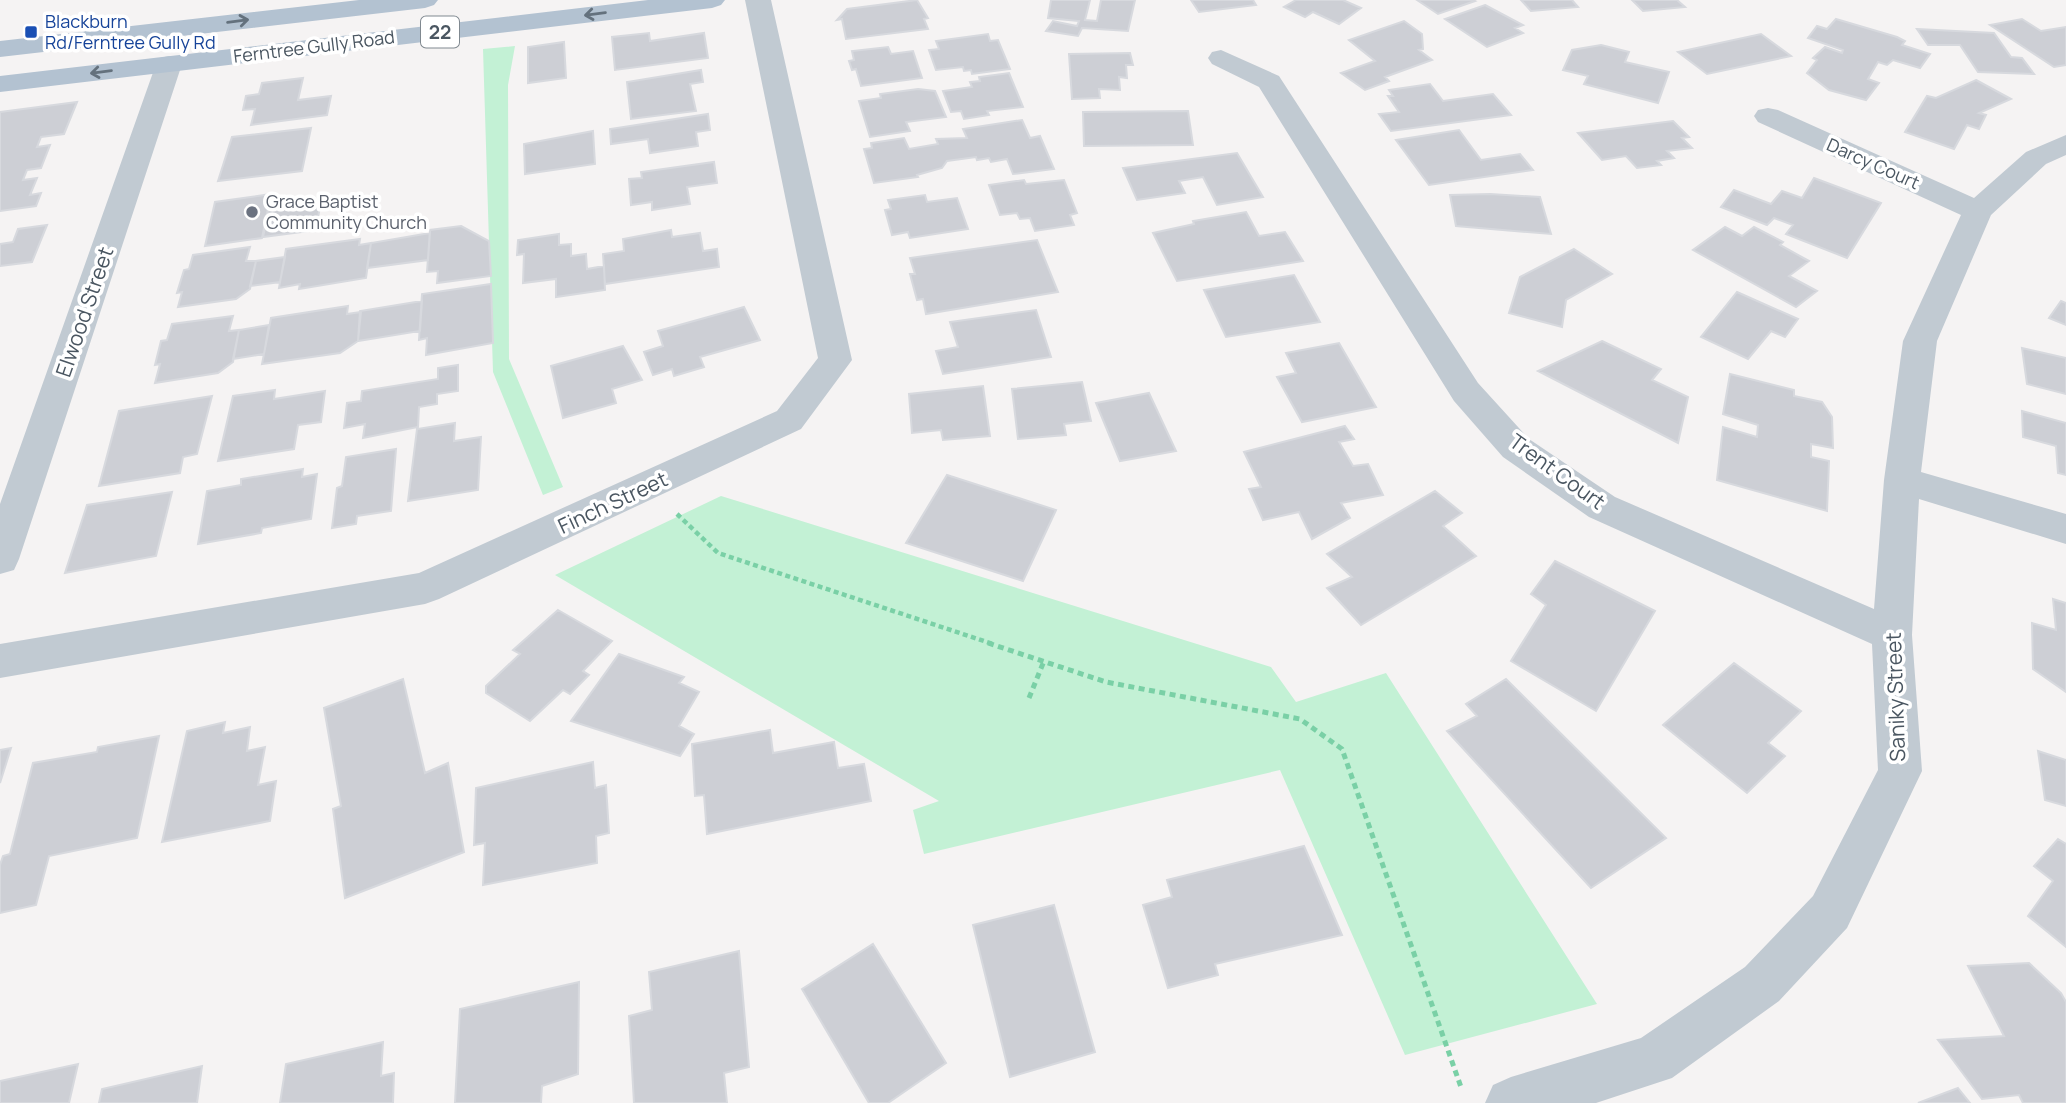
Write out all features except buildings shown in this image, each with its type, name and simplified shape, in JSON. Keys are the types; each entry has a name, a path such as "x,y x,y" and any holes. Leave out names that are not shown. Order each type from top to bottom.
{"main road":[{"name":"Ferntree Gully Road","path":"0,49 425,0"},
{"name":"Ferntree Gully Road","path":"0,84 712,0"}],"street":[{"name":"Finch Street","path":"0,662 425,588 789,420 835,360 758,0"},
{"name":"Trent Court","path":"1221,58 1269,82 1466,392 1516,448 1602,507 1892,635"},
{"name":"Elwood Street","path":"0,559 169,64"},
{"name":"Darcy Court","path":"1768,116 1978,211"},
{"name":"Saniky Street","path":"1511,1103 1654,1060 1762,984 1830,912 1900,771 1892,635 1902,480 1920,341 1978,211 2036,158 2066,144"},
{"path":"1902,480 2066,528"}],"path":[{"path":"649,486 718,553 1106,682 1300,719 1342,749 1467,1103"},
{"path":"1029,698 1044,661"}],"green space":[{"path":"515,46 508,85 509,359 563,487 543,495 493,372 483,49"},
{"path":"721,496 1271,667 1296,702 1386,673 1597,1004 1405,1055 1280,770 924,854 913,810 939,801 555,575"}],"place":[{"name":"Blackburn Rd/Ferntree Gully Rd","path":"31,32"},
{"name":"Grace Baptist Community Church","path":"252,212"}]}
